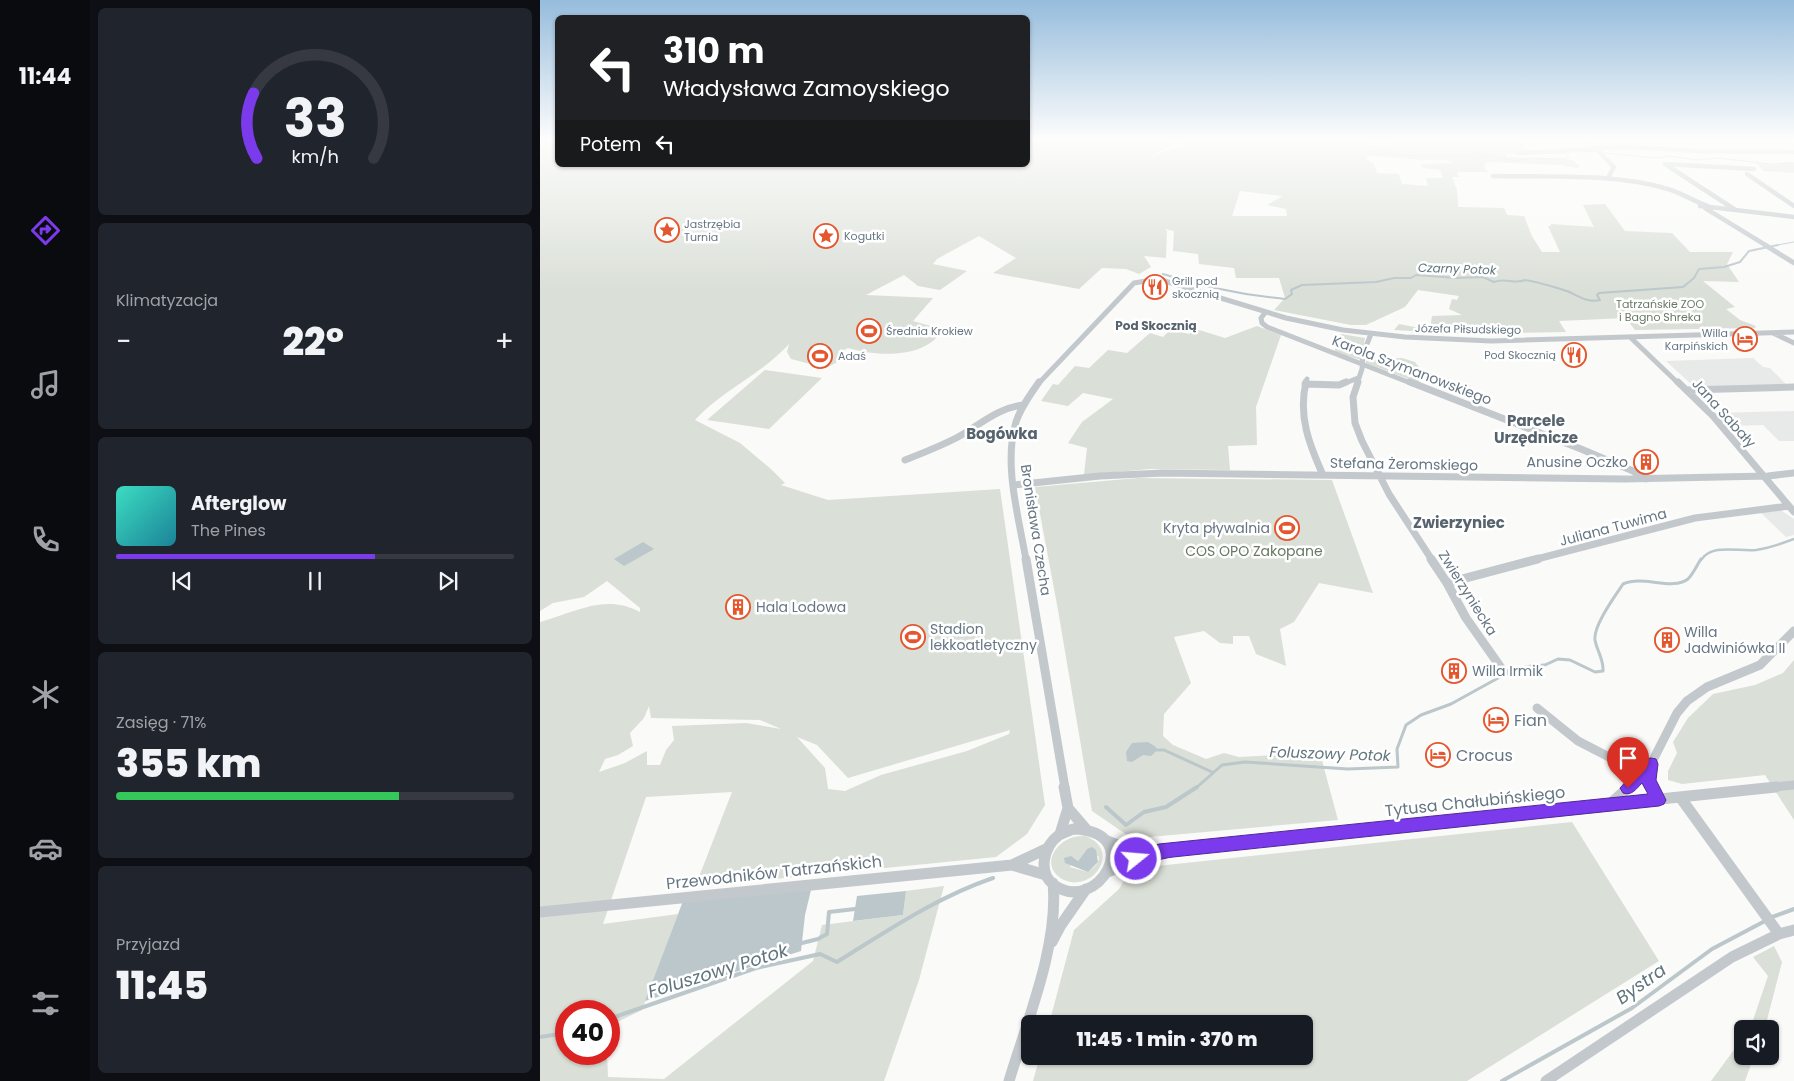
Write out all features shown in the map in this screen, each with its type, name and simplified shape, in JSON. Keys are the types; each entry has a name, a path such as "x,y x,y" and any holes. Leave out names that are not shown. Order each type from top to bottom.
{"street":[{"path":"1670,189 1706,206 1794,263"},
{"path":"1704,189 1734,209"},
{"path":"1770,189 1794,206"},
{"path":"1706,206 1794,217"},
{"name":"Józefa Piłsudskiego","path":"1149,279 1160,280 1265,313 1311,324 1370,334 1474,341 1794,332"},
{"name":"Bronisława Czecha","path":"1060,834 1068,808 1014,485 1011,445 1016,422 1023,405 1043,377 1130,287 1138,281 1149,279"},
{"name":"Karola Szymanowskiego","path":"1265,313 1262,323 1268,327 1581,449 1633,471 1646,479"},
{"path":"1772,332 1794,343"},
{"name":"Zwierzyniecka","path":"1370,334 1363,354 1353,397 1354,423 1389,494 1446,583 1473,630 1504,672"},
{"name":"Jana Sabały","path":"1630,337 1713,416 1791,509"},
{"path":"1323,475 1307,438 1301,413 1306,381 1340,385 1358,378"},
{"path":"1687,390 1794,386"},
{"path":"905,460 958,437 1000,410 1023,405"},
{"name":"Stefana Żeromskiego","path":"1014,485 1128,474 1646,479 1764,476 1794,473"},
{"name":"Juliana Tuwima","path":"1446,583 1695,518 1791,509"},
{"path":"1610,804 1651,764 1677,713 1690,698 1707,687 1760,665 1794,631"},
{"path":"1537,708 1578,741 1642,774"},
{"path":"1651,764 1648,780 1659,800"},
{"name":"Tytusa Chałubińskiego","path":"1108,872 1136,859 1159,852 1794,785"},
{"path":"1680,797 1776,931"},
{"path":"1068,808 1086,829"},
{"path":"1076,828 1098,833 1106,841 1112,857 1108,872 1099,882 1086,889 1068,890 1050,879 1012,865 1046,849 1060,834 1076,828"},
{"name":"Tytusa Chałubińskiego","path":"1106,841 1123,847 1159,852"},
{"path":"1009,1081 1048,951 1055,905 1050,879 1043,862 1046,849"},
{"name":"Przewodników Tatrzańskich","path":"540,912 1012,865"},
{"path":"1048,951 1061,925 1086,889"},
{"path":"1546,1081 1709,971 1776,931 1794,930"}],"shaded area":[{"path":"1753,358 1763,367 1770,368 1788,386 1696,387 1666,361"},
{"path":"1794,411 1794,441 1779,441 1763,425 1726,426 1714,413"},
{"path":"1779,509 1794,519 1794,535 1786,537 1759,511"}],"green space":[{"name":"Tatrzańskie ZOO i Bagno Shreka","path":"540,189 1457,189 1458,207 1504,208 1507,215 1524,216 1532,236 1542,252 1560,252 1548,226 1551,226 1551,224 1594,227 1583,205 1605,204 1625,231 1672,233 1690,252 1733,252 1727,264 1739,282 1703,281 1735,307 1726,309 1740,320 1756,326 1755,328 1635,330 1626,318 1559,321 1566,332 1462,334 1394,330 1399,324 1430,330 1432,316 1462,315 1449,309 1452,299 1457,300 1459,296 1418,290 1405,307 1366,325 1351,325 1274,310 1285,298 1279,278 1236,278 1234,268 1199,264 1198,254 1173,251 1174,231 1165,229 1167,231 1166,258 1144,256 1151,267 1139,274 1126,269 1102,268 1079,289 993,273 1016,258 979,236 937,259 933,264 967,271 940,290 918,286 904,275 866,295 933,298 913,321 938,328 939,335 930,343 909,352 896,354 871,353 848,348 842,351 843,359 826,368 791,359 787,352 789,344 767,364 706,409 695,420 740,443 785,483 781,485 828,500 1000,489 1045,805 1027,834 996,857 695,887 732,792 646,797 603,924 678,914 642,1010 620,1021 620,1000 555,1000 555,1065 607,1065 608,1077 664,1079 813,961 822,925 903,915 906,891 944,886 919,980 884,1081 540,1081 540,622 578,609 602,604 615,604 640,612 640,608 607,581 584,597 553,603 540,611","holes":["1240,191 1283,196 1267,205 1286,209 1287,216 1232,216","649,706 651,718 760,720 781,729 746,723 672,726 674,740 666,750 660,765 647,765 647,751 625,763 599,772 605,759 618,755 633,746 630,733 644,718","1010,730 1009,734 967,751 881,775 845,791 828,789 825,768 797,737 817,745 848,778"]},
{"path":"1257,326 1281,335 1256,407 1257,445 1228,446 1230,470 1150,469 1084,475 1087,448 1068,443 1082,422 1113,399 1083,393 1068,406 1041,401 1053,384 1058,385 1075,366 1089,368 1108,350 1127,353 1150,333 1163,337 1171,329 1189,334 1196,329 1225,338"},
{"path":"1341,334 1365,338 1361,360 1334,352"},
{"path":"1402,358 1415,362 1422,371 1419,383 1366,363 1366,360"},
{"path":"765,370 822,378 769,429 707,420"},
{"name":"COS OPO Zakopane","path":"1138,478 1332,480 1373,593 1319,583 1294,622 1280,629 1286,666 1256,654 1249,636 1233,636 1233,644 1220,643 1204,631 1174,637 1191,683 1164,714 1163,736 1173,745 1206,759 1224,753 1239,757 1320,753 1338,820 1138,838 1127,835 1092,811 1035,487"},
{"path":"1794,660 1794,820 1765,775 1682,784 1668,780 1668,771 1677,753 1673,742 1688,718 1713,694 1755,685 1783,673"},
{"path":"1572,822 1659,961 1467,1081 1033,1081 1037,1065 1313,1065 1313,1015 1051,1015 1074,930 1119,889 1129,869"},
{"path":"1085,836 1096,842 1102,850 1103,859 1100,868 1094,875 1085,880 1075,882 1064,880 1056,874 1051,860 1059,846 1066,840","holes":["1087,849 1099,857 1096,864 1088,872 1070,867 1074,858 1078,861"]},
{"path":"1774,946 1782,962 1767,1020 1753,1020 1768,976 1753,957"},
{"path":"1734,1050 1734,1065 1751,1065 1745,1081 1711,1081"}],"water":[{"path":"643,542 654,549 624,566 614,559"},
{"path":"1148,742 1156,747 1157,750 1151,756 1143,755 1132,762 1127,761 1126,752 1132,743"},
{"path":"1092,847 1096,850 1098,862 1088,872 1065,863 1064,858 1071,856 1078,861 1087,849"},
{"path":"811,890 805,915 801,951 645,1001 683,901"},
{"path":"906,891 903,915 853,921 857,896"}],"waterway":[{"name":"Czarny Potok","path":"1772,246 1794,242"},
{"name":"Czarny Potok","path":"1163,274 1224,290 1285,299 1292,294 1291,290 1302,285 1376,282 1394,278 1411,278 1416,275 1456,278 1483,277 1494,282 1525,280 1541,283 1567,291 1587,300 1595,301 1600,300 1597,295 1599,293 1683,287 1694,278 1699,269 1724,267 1740,262 1749,251 1778,245"},
{"name":"Foluszowy Potok","path":"1701,560 1706,555 1719,550 1756,550 1794,539"},
{"name":"Foluszowy Potok","path":"1196,788 1222,765 1245,762 1348,769 1398,767 1397,749 1406,725 1421,715 1451,704 1509,672 1531,666 1545,665 1558,659 1570,660 1595,672 1603,671 1595,634 1605,611 1623,584 1640,581 1674,584 1681,582 1690,577 1701,559"},
{"path":"1157,750 1164,750 1212,772"},
{"name":"Foluszowy Potok","path":"1106,807 1126,825 1144,812 1166,807 1197,787"},
{"name":"Foluszowy Potok","path":"620,1015 756,968 820,954 837,962 932,905 993,878"},
{"path":"802,943 818,939 827,934 829,912 855,909"},
{"name":"Bystra","path":"1772,917 1794,909"},
{"name":"Bystra","path":"1502,1081 1632,1008 1712,949 1765,921"},
{"name":"Foluszowy Potok","path":"540,1037 555,1035"}],"place":[{"name":"Jastrzębia Turnia","path":"667,230"},
{"name":"Kogutki","path":"826,236"},
{"name":"Grill pod skocznią","path":"1155,287"},
{"name":"Średnia Krokiew","path":"869,331"},
{"name":"Willa Karpińskich","path":"1745,339"},
{"name":"Pod Skocznią","path":"1574,355"},
{"name":"Adaś","path":"820,356"},
{"name":"Anusine Oczko","path":"1646,462"},
{"name":"Kryta pływalnia","path":"1287,528"},
{"name":"Hala Lodowa","path":"738,607"},
{"name":"Stadion lekkoatletyczny","path":"913,637"},
{"name":"Willa Jadwiniówka II","path":"1667,640"},
{"name":"Willa Irmik","path":"1454,671"},
{"name":"Fian","path":"1496,720"},
{"name":"Crocus","path":"1438,755"}],"district":[{"name":"Pod Skocznią","path":"1156,326"},
{"name":"Parcele Urzędnicze","path":"1536,430"},
{"name":"Bogówka","path":"1002,434"},
{"name":"Zwierzyniec","path":"1459,523"}],"route":[{"path":"1136,859 1173,850 1351,830 1659,800 1648,780 1651,764 1628,788"}]}
